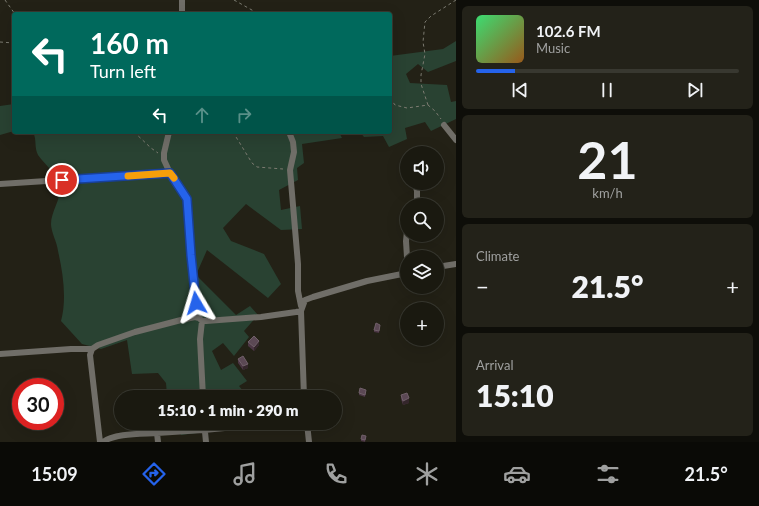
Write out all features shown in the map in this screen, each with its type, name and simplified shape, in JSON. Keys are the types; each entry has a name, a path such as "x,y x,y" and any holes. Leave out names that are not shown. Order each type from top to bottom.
{"street":[{"path":"182,0 182,12"},
{"path":"444,125 456,140"},
{"path":"169,134 164,160 170,173 187,199 196,303 195,317"},
{"path":"290,134 293,142 294,152 290,170 298,258 298,291 301,309 304,390"},
{"path":"0,184 170,173"},
{"path":"444,266 456,264"},
{"path":"301,309 305,300 313,297 367,281 400,274"},
{"path":"0,354 92,349 98,345 135,332 195,317 202,321 261,317 301,309"},
{"path":"202,321 200,339 203,390"},
{"path":"92,349 90,355 101,442 115,437 204,430 206,442"},
{"path":"308,430 309,442"},
{"path":"157,433 158,442"}],"path":[{"path":"5,0 14,12"},
{"path":"234,0 255,12"},
{"path":"444,125 435,111 428,105 421,84 424,54 423,42 425,22 431,16 456,0"},
{"path":"0,42 12,43"},
{"path":"392,101 395,105 407,108 428,105"},
{"path":"136,134 151,148 164,156"},
{"path":"234,134 252,163 257,167 278,167 290,170"}],"green space":[{"path":"456,41 456,61 428,72 418,64 406,74 410,83 447,85 451,102 456,101 456,119 431,131 425,122 405,128 407,139 389,147 383,136 364,137 362,134 392,134 392,56 443,49"},
{"path":"12,104 12,132 0,135 0,106"},
{"path":"34,134 340,134 342,138 302,144 304,163 297,168 298,180 279,190 281,210 300,206 302,229 281,230 246,204 223,228 231,241 264,254 281,284 268,298 207,250 196,275 236,315 250,306 258,315 244,331 249,337 234,356 223,343 212,351 221,370 233,363 247,381 239,386 242,390 167,390 166,383 158,373 132,374 127,340 101,349 82,344 61,321 64,304 63,277 51,224 59,198 60,187 55,175 38,155"},
{"path":"180,430 222,430 181,435"}],"building":[{"path":"376,323 380,325 379,331 374,330"},
{"path":"254,336 259,341 254,347 248,342"},
{"path":"243,356 248,364 243,366 238,359"},
{"path":"360,388 366,390 365,395 359,393"},
{"path":"407,393 409,398 403,401 401,395"},
{"path":"362,435 366,436 365,440 361,439"}],"slow traffic":[{"path":"128,176 170,173 174,178"}],"route":[{"path":"62,180 170,173 187,199 196,303"}]}
